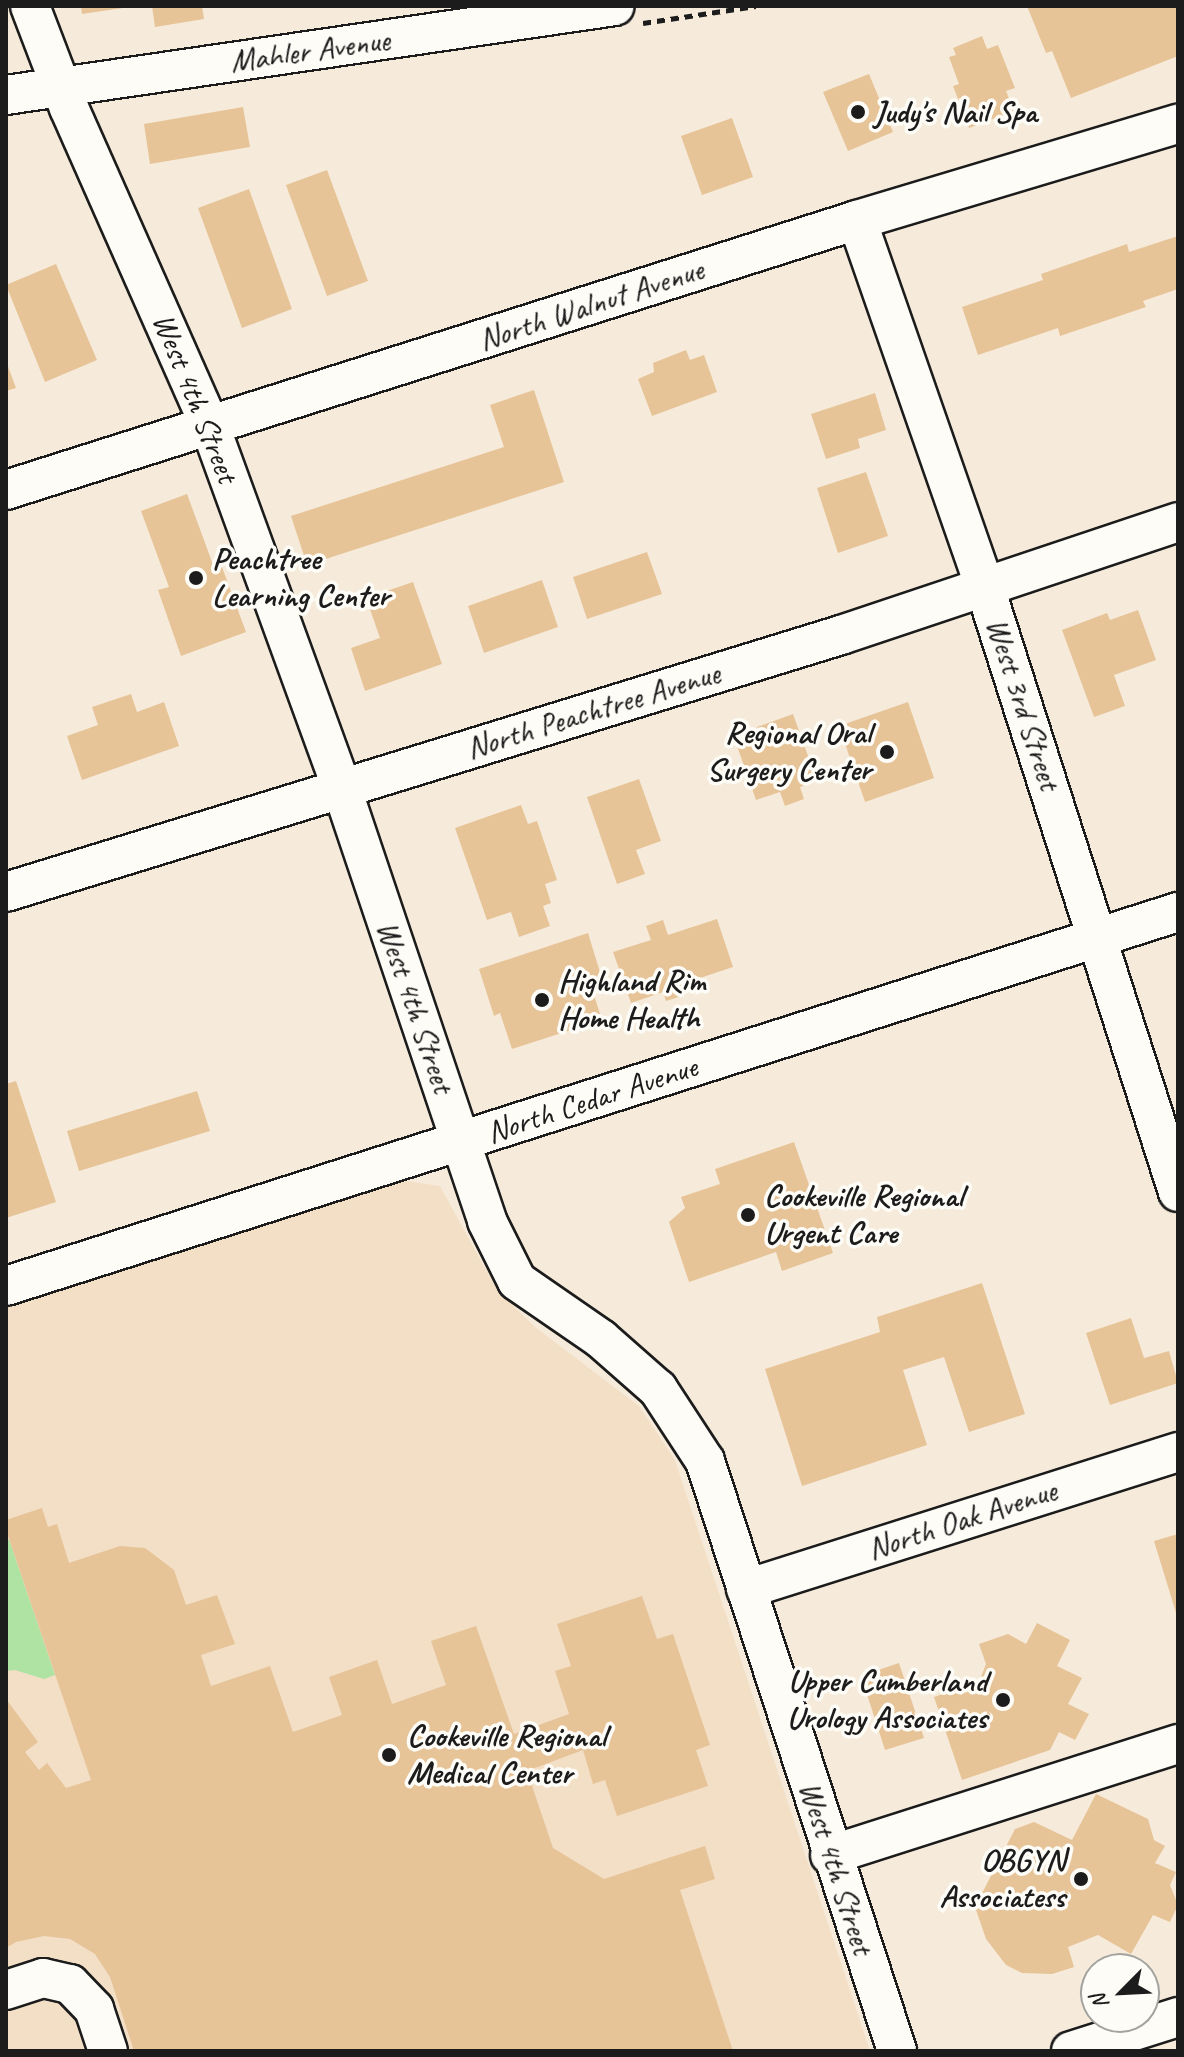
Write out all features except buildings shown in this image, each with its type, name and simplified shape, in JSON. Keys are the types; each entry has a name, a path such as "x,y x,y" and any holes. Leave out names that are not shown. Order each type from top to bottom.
{"street":[{"name":"West 4th Street","path":"30,6 61,88 210,426 342,789 487,1221 517,1281 601,1339 658,1389 705,1461 830,1855 897,2051"},
{"name":"Mahler Avenue","path":"6,95 615,6"},
{"name":"North Walnut Avenue","path":"6,490 857,220 1178,124"},
{"name":"West 3rd Street","path":"857,220 985,588 1177,1182"},
{"name":"North Peachtree Avenue","path":"6,892 985,588 1178,522"},
{"name":"North Cedar Avenue","path":"6,1286 1178,912"},
{"name":"North Oak Avenue","path":"746,1589 1178,1452"},
{"path":"830,1855 1178,1744"},
{"path":"6,1990 43,1978 70,1984 94,2009 108,2051"},
{"path":"1071,2051 1178,2017"}],"shaded area":[{"name":"Cookeville Regional Medical Center","path":"406,1181 440,1186 497,1290 535,1327 639,1406 675,1460 870,2051 6,2051 6,1307"}],"green space":[{"path":"9,1539 55,1675 44,1679 15,1670 6,1671 6,1542"}],"place":[{"name":"Judy's Nail Spa","path":"858,112"},
{"name":"Peachtree Learning Center","path":"196,578"},
{"name":"Regional Oral Surgery Center","path":"887,752"},
{"name":"Highland Rim Home Health","path":"542,1000"},
{"name":"Cookeville Regional Urgent Care","path":"748,1215"},
{"name":"Upper Cumberland Urology Associates","path":"1003,1700"},
{"name":"Cookeville Regional Medical Center","path":"389,1755"},
{"name":"OBGYN Associatess","path":"1081,1879"}]}
